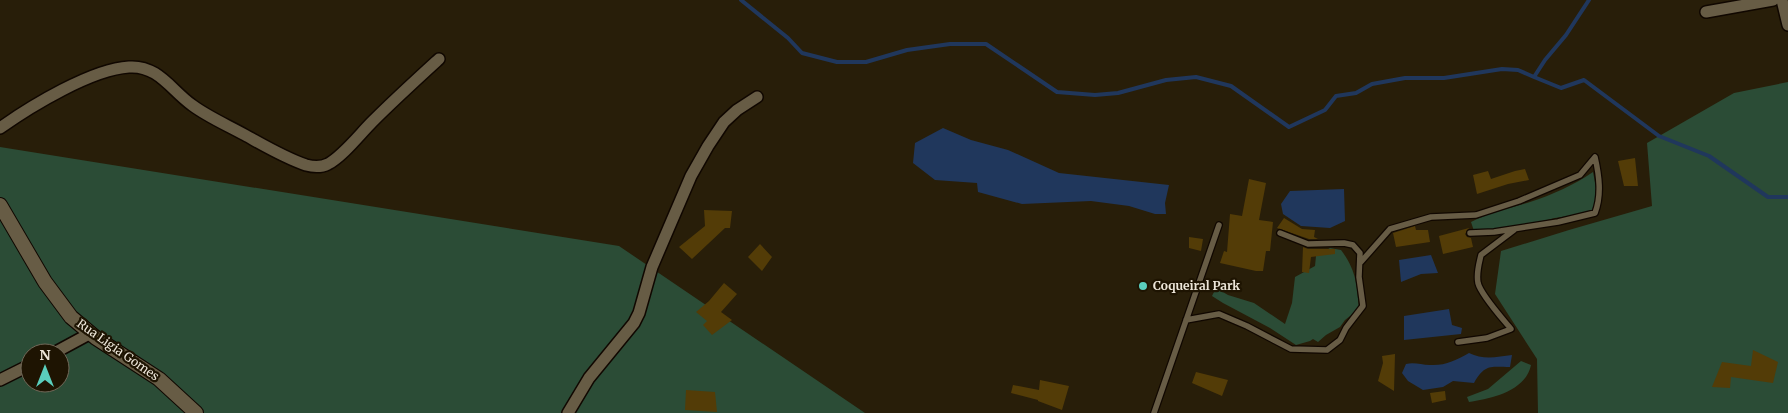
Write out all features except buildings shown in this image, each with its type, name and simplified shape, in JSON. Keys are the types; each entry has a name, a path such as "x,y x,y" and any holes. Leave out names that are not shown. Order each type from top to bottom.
{"street":[{"path":"1706,12 1773,0"},
{"path":"1782,0 1788,25"},
{"path":"0,128 52,96 104,71 130,67 145,68 158,74 185,100 216,120 278,153 308,166 319,167 330,163 343,152 392,102 439,59"},
{"path":"568,413 589,378 636,318 652,267 691,176 708,146 724,122 737,110 757,97"},
{"name":"Rua Ligia Gomes","path":"0,205 45,282 71,317 91,333 159,379 196,413"},
{"path":"70,344 91,333"},
{"path":"0,380 20,370"}],"lane":[{"path":"1360,263 1390,229 1431,217 1476,215 1519,200 1580,175 1595,157 1599,174 1599,203 1595,213 1558,222 1494,232 1470,233"},
{"path":"1154,413 1219,225"},
{"path":"1458,342 1487,338 1510,329 1478,284 1477,272 1481,255 1517,227"},
{"path":"1186,320 1219,314 1247,326 1291,350 1327,350 1340,340 1346,328 1363,306 1359,277 1360,253 1353,245 1308,244 1280,233"}],"green space":[{"path":"1788,82 1788,413 1538,413 1537,359 1495,294 1501,251 1652,206 1647,143 1734,93"},
{"path":"0,147 619,246 865,413 0,413"},
{"path":"1593,172 1599,203 1592,211 1535,223 1474,231 1471,222 1555,193"},
{"path":"1330,248 1341,250 1350,264 1356,285 1359,309 1345,320 1340,327 1318,342 1313,339 1296,345 1270,328 1212,296 1216,288 1228,295 1254,303 1285,324 1292,303 1295,277 1315,266 1316,256"},
{"path":"1521,361 1531,365 1528,374 1515,387 1497,396 1469,402 1467,397 1488,389"}],"water":[{"path":"943,128 971,140 1008,150 1059,173 1169,185 1165,203 1166,214 1155,214 1129,206 1091,201 1022,204 978,192 977,183 935,180 913,163 915,143"},
{"path":"1344,189 1345,221 1330,228 1301,226 1283,214 1281,204 1290,191"},
{"path":"1431,255 1438,273 1421,274 1401,282 1399,260"},
{"path":"1449,309 1452,325 1462,328 1461,334 1404,340 1404,316"},
{"path":"1469,353 1485,357 1512,355 1510,367 1489,368 1481,372 1474,383 1453,381 1443,387 1423,390 1408,381 1402,373 1406,364 1441,365"}],"waterway":[{"path":"741,0 788,38 802,53 837,62 866,62 907,50 950,44 986,44 1057,92 1095,95 1118,93 1166,80 1196,77 1231,86 1289,127 1325,110 1336,96 1356,93 1372,84 1405,78 1444,78 1502,69 1518,70 1534,77 1545,60 1566,35 1589,0"},
{"path":"1534,77 1561,88 1584,80 1659,136 1709,156 1768,197 1788,197"}],"place":[{"name":"Coqueiral Park","path":"1143,286"}]}
